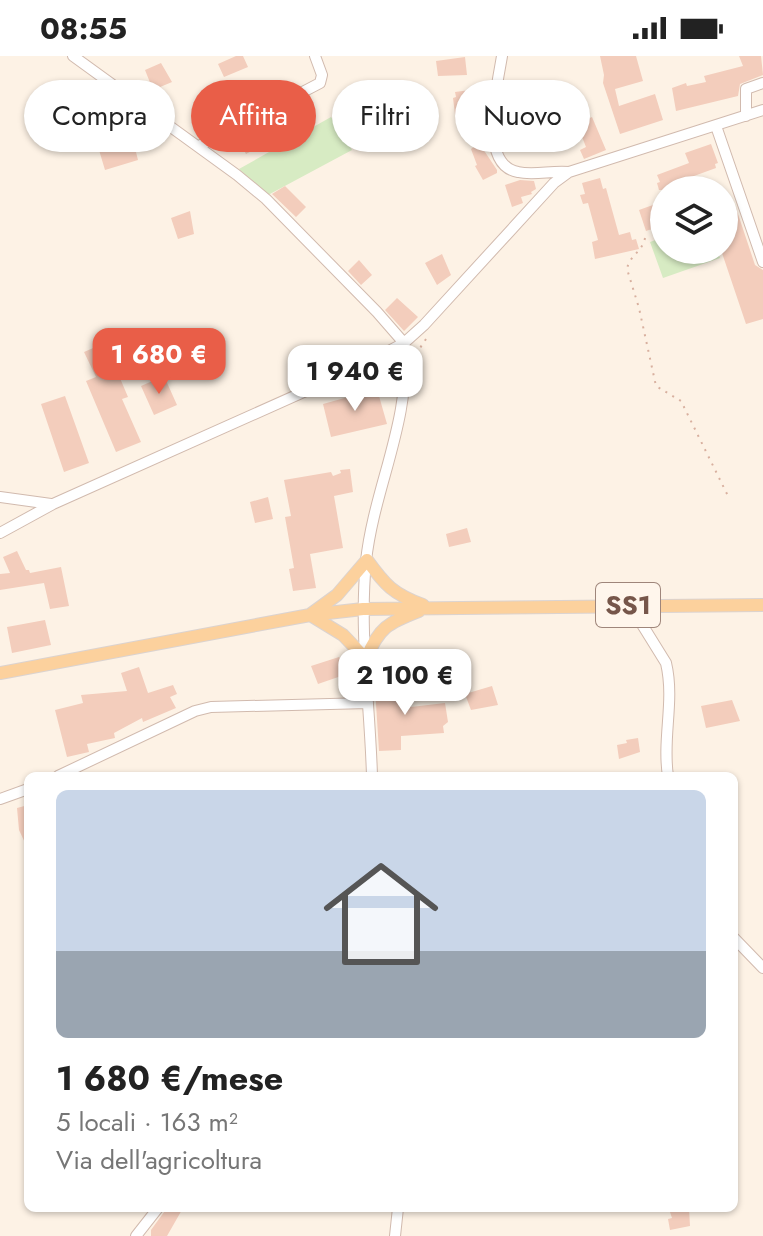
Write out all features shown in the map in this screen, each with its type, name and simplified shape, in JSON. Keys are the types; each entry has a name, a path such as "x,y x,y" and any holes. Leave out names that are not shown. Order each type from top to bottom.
{"main road":[{"path":"367,560 387,587 398,596 430,607 385,626 373,641 366,659 343,635 310,615 337,595 367,560"},
{"name":"SS1","path":"0,673 310,615 363,609 763,605"}],"street":[{"path":"73,56 191,140"},
{"path":"315,56 322,75 316,85"},
{"path":"502,56 492,130 505,165 517,172 569,172"},
{"path":"746,116 746,89 763,83"},
{"path":"0,533 53,504 355,369 404,343 554,183 569,172 763,110"},
{"path":"716,126 763,262"},
{"path":"207,152 266,199 404,343 403,398 398,432 378,501 367,560 363,609 372,772"},
{"path":"0,497 53,504"},
{"path":"630,605 666,663 671,703 665,756 667,772"},
{"path":"66,772 195,711 211,707 368,703"},
{"path":"0,799 24,790"},
{"path":"738,942 763,968"},
{"path":"136,1236 155,1212"},
{"path":"395,1236 398,1212"}],"path":[{"path":"645,238 644,246 628,263 627,269 639,308 653,377 661,391 681,401 729,498"}],"green space":[{"path":"331,117 332,152 348,152 268,195 239,169 269,152 316,152 316,125"},
{"path":"658,264 703,264 663,278"}],"building":[{"path":"243,56 248,67 224,77 218,64"},
{"path":"600,56 636,56 643,81 615,89 619,106 655,94 663,120 620,134 603,83"},
{"path":"739,56 761,56 763,75 740,84 738,96 676,111 672,88 686,83 687,86 706,82 704,76 743,66"},
{"path":"465,57 467,75 438,76 436,61"},
{"path":"161,63 171,80 149,80 145,70"},
{"path":"590,118 606,150 584,159 581,152 590,152"},
{"path":"711,144 718,163 715,164 716,168 694,176 657,176 689,163 685,153"},
{"path":"100,152 136,152 138,160 105,170"},
{"path":"472,152 485,152 497,173 483,180"},
{"path":"600,178 603,189 606,188 619,235 630,232 639,249 595,259 592,242 598,240 588,203 583,204 580,195 585,194 582,183"},
{"path":"520,180 534,181 536,189 532,194 521,197 523,203 512,207 505,185"},
{"path":"285,186 306,207 296,217 272,194"},
{"path":"650,206 650,230 646,231 639,210"},
{"path":"190,211 194,234 178,239 171,218"},
{"path":"738,214 755,265 763,270 763,319 746,324 726,264 738,264"},
{"path":"442,254 451,275 437,285 425,263"},
{"path":"359,260 372,275 361,285 348,271"},
{"path":"397,298 418,317 404,331 385,310"},
{"path":"107,342 128,397 122,399 141,442 116,452 86,381 96,377 84,352"},
{"path":"322,356 325,369 311,376 305,364"},
{"path":"164,376 177,405 154,415 141,386"},
{"path":"377,389 387,424 331,437 323,404"},
{"path":"65,396 89,463 64,472 41,404"},
{"path":"350,469 353,492 334,496 343,548 310,554 316,588 293,591 289,569 294,568 285,517 291,516 284,480 331,472 333,476 341,473 340,470"},
{"path":"268,497 273,519 255,523 250,502"},
{"path":"467,528 471,542 449,547 446,534"},
{"path":"17,551 30,573 61,567 69,606 50,609 44,583 0,590 0,574 10,573 3,557"},
{"path":"45,620 51,645 12,653 7,627"},
{"path":"339,657 347,674 318,684 311,666"},
{"path":"139,667 148,693 173,685 177,694 170,697 176,708 143,722 142,718 114,733 115,738 87,744 89,752 67,757 55,710 83,703 81,695 127,691 121,673"},
{"path":"409,685 411,707 445,703 448,722 443,726 444,733 401,736 401,750 379,751 375,688"},
{"path":"492,686 498,705 471,710 465,694"},
{"path":"732,700 740,721 706,728 701,706"},
{"path":"638,738 640,752 619,759 617,745"},
{"path":"24,806 24,841 19,830 17,808"},
{"path":"164,1212 181,1212 167,1236 151,1236 151,1230"},
{"path":"670,1212 689,1212 690,1226 670,1230 668,1219 672,1218"}]}
